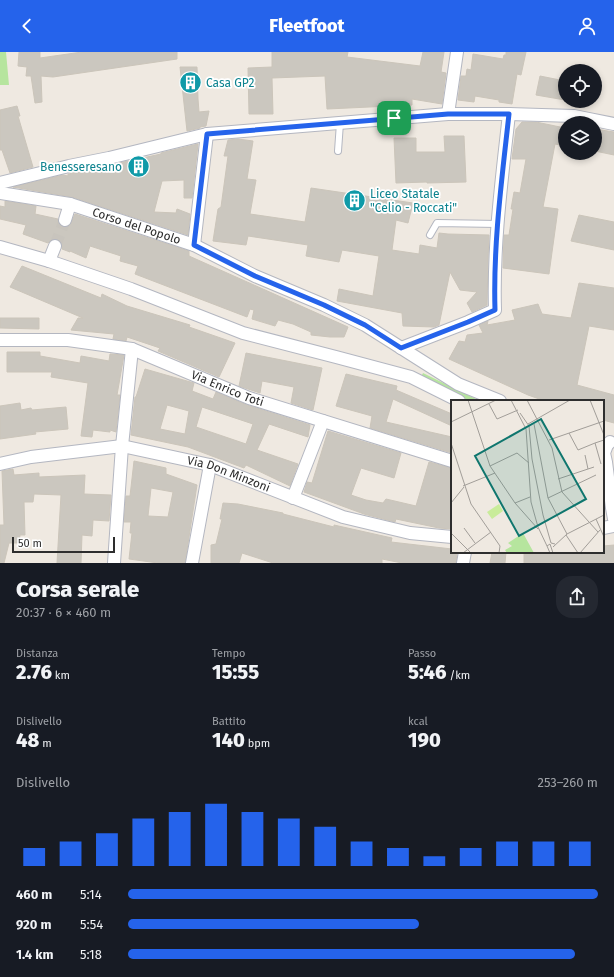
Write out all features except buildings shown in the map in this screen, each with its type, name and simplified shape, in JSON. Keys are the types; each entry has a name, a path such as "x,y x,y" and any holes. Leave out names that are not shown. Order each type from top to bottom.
{"street":[{"path":"448,114 457,52"},
{"path":"0,183 207,134 448,114 574,116 614,124"},
{"path":"401,348 495,310 494,288 498,224 509,114"},
{"path":"194,245 207,134"},
{"name":"Corso del Popolo","path":"0,193 70,204 194,245 255,276 324,305 358,322 458,384 498,400"},
{"path":"65,220 70,204"},
{"path":"49,261 55,246"},
{"path":"0,247 49,261 131,289 243,333 411,377 457,400"},
{"name":"Via Enrico Toti","path":"0,340 68,340 132,349 249,398 451,461"},
{"path":"114,563 122,446 132,349"},
{"path":"293,498 323,421"},
{"path":"609,440 604,454 608,464 610,511"},
{"name":"Via Don Minzoni","path":"0,464 31,457 122,446 210,465 343,517 410,533 451,538"},
{"path":"192,563 210,465"},
{"path":"604,528 614,526"},
{"path":"463,563 465,553"}],"lane":[{"path":"338,150 340,123"},
{"path":"430,235 437,223 498,224"}],"green space":[{"path":"0,52 6,52 9,85 0,85"},
{"path":"423,373 478,400 468,400 421,377"}],"tunnel":[{"path":"55,246 65,220"}],"place":[{"name":"Casa GP2","path":"190,83"},
{"name":"Benesseresano","path":"138,167"},
{"name":"Liceo Statale \"Celio - Roccati\"","path":"355,201"}],"route":[{"path":"448,114 509,114 498,224 494,288 495,310 401,348 365,325 324,305 255,276 194,245 207,134 394,118 448,114"}]}
